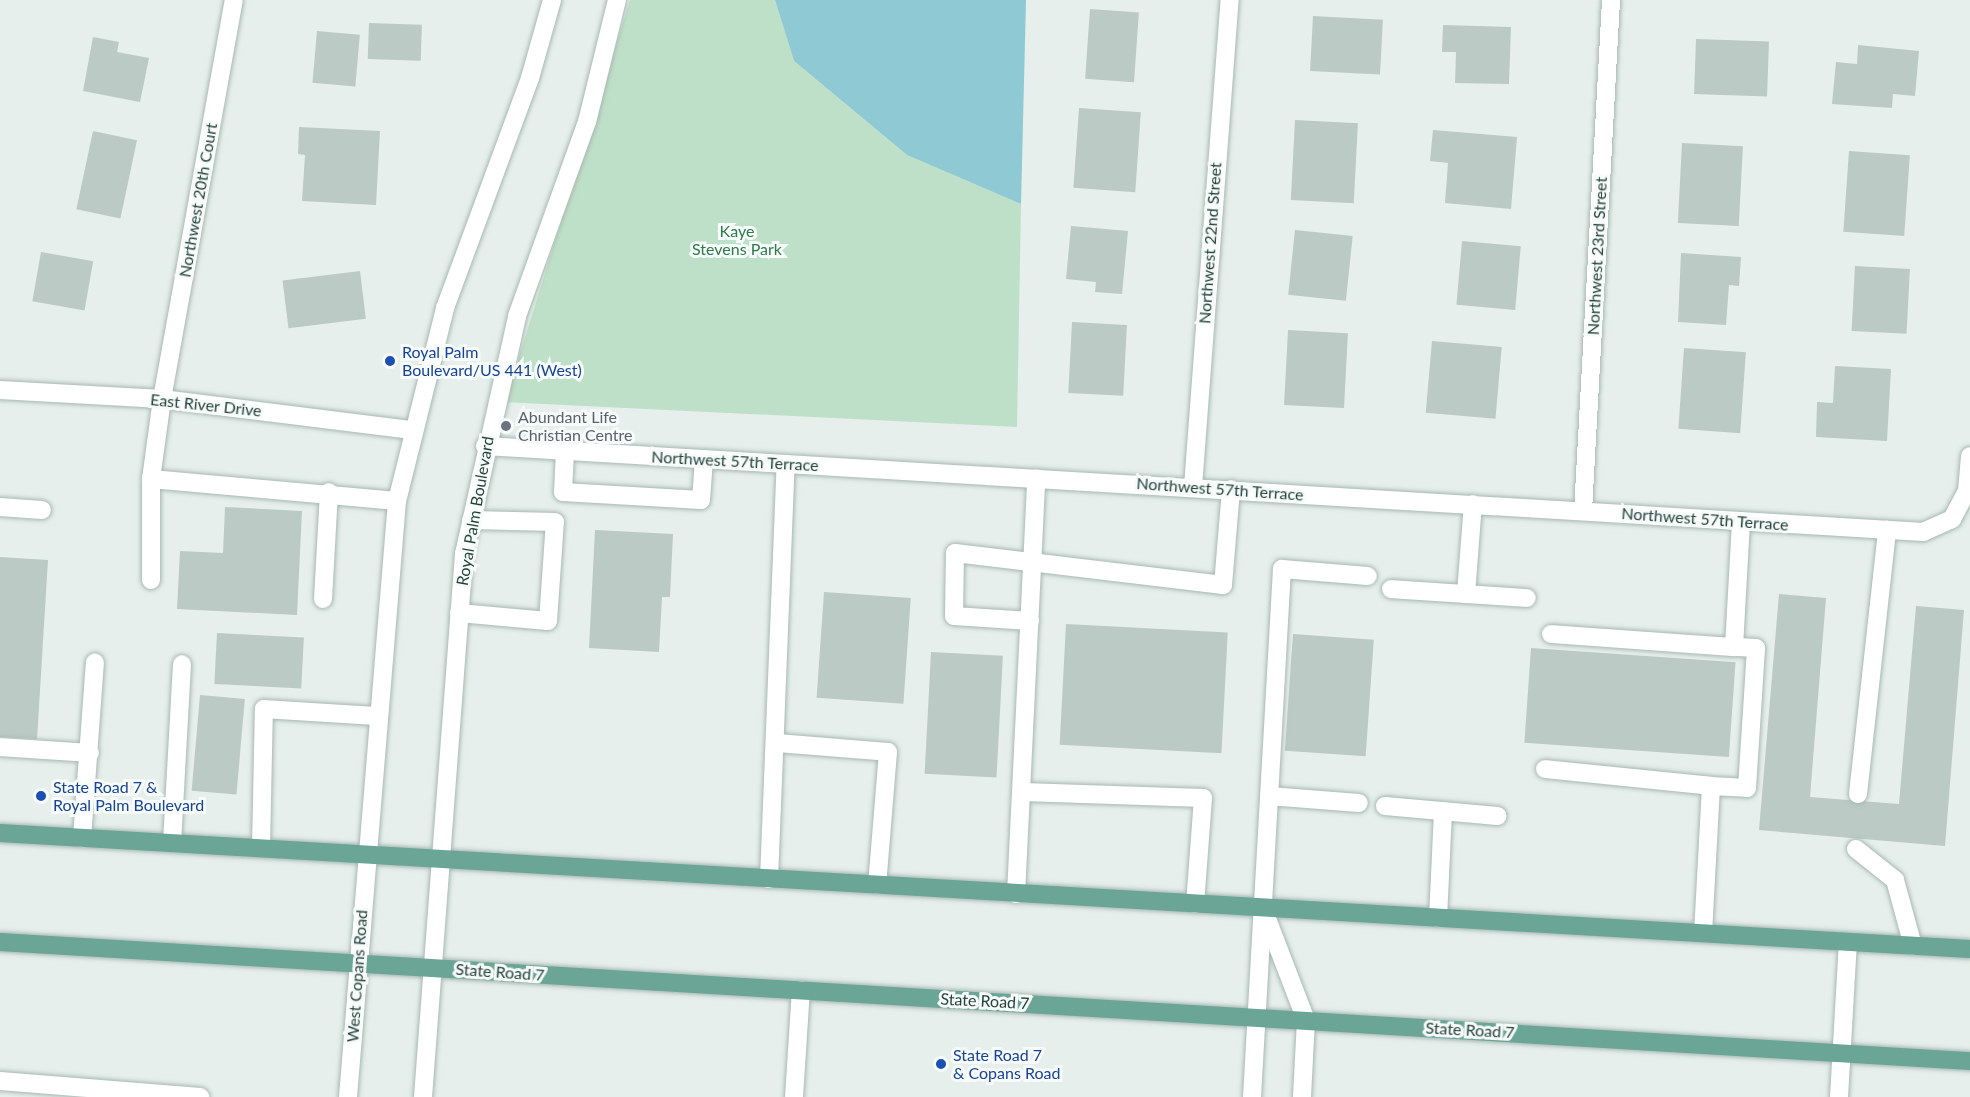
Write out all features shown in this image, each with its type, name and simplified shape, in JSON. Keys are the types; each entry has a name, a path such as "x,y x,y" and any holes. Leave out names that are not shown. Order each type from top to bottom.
{"main road":[{"path":"0,833 1970,949"},
{"name":"State Road 7","path":"0,942 1970,1060"}],"street":[{"name":"Northwest 20th Court","path":"151,580 151,479 162,399 234,0"},
{"path":"366,854 375,716 397,501 410,430 445,308 530,78 552,0"},
{"name":"Royal Palm Boulevard","path":"437,860 459,613 471,520 485,446 518,316 587,122 617,0"},
{"name":"Northwest 22nd Street","path":"1193,487 1230,0"},
{"name":"Northwest 23rd Street","path":"1583,512 1611,0"},
{"name":"East River Drive","path":"0,390 162,399 410,430"},
{"name":"Northwest 57th Terrace","path":"485,446 1923,532 1952,519 1967,491 1970,456"},
{"path":"566,451 563,492 586,494 701,500 704,459"},
{"path":"769,879 777,743 786,464"},
{"path":"1016,894 1023,792 1030,621 1030,560 1036,478"},
{"path":"151,479 329,492 397,501"},
{"path":"1030,621 954,616 955,553 1030,560 1224,585 1231,489"},
{"path":"323,599 329,492"},
{"path":"1466,594 1473,504"},
{"path":"0,507 42,510"},
{"path":"459,613 548,621 555,522 471,520"},
{"path":"1734,647 1741,521"},
{"path":"1858,794 1887,530"},
{"path":"1252,1097 1259,1017 1282,569 1368,576"},
{"path":"1391,589 1527,598"},
{"path":"1545,769 1747,788 1756,648 1551,634"},
{"path":"82,838 95,662"},
{"path":"172,843 182,664"},
{"path":"261,848 264,709 375,716"},
{"path":"777,743 888,752 877,885"},
{"path":"0,747 90,753"},
{"path":"1703,933 1712,786"},
{"path":"1023,792 1203,798 1195,904"},
{"path":"1269,796 1359,803"},
{"path":"1385,806 1498,816"},
{"path":"1438,918 1443,811"},
{"path":"1856,849 1895,880 1913,946"},
{"name":"West Copans Road","path":"348,1097 366,854"},
{"path":"423,1097 437,860"},
{"path":"1263,909 1306,1020 1302,1097"},
{"path":"1839,1097 1848,942"},
{"path":"794,1097 801,990"},
{"path":"0,1081 132,1094 200,1097"}],"green space":[{"name":"Kaye Stevens Park","path":"630,0 775,0 794,61 907,155 1021,204 1017,427 505,402"}],"water":[{"path":"775,0 1026,0 1021,204 907,155 794,61"}],"building":[{"path":"1090,9 1139,12 1134,82 1085,79"},
{"path":"1313,16 1383,20 1380,75 1310,71"},
{"path":"369,23 422,25 421,61 368,59"},
{"path":"1443,25 1511,27 1509,84 1455,83 1456,52 1442,52"},
{"path":"317,31 360,35 355,87 312,83"},
{"path":"93,37 119,42 117,52 149,58 140,102 83,91"},
{"path":"1696,39 1769,42 1767,97 1694,94"},
{"path":"1858,45 1919,51 1915,96 1893,94 1892,108 1832,104 1836,62 1857,64"},
{"path":"1079,108 1141,112 1135,192 1073,188"},
{"path":"1295,120 1358,123 1354,203 1291,200"},
{"path":"299,127 380,131 376,205 302,201 305,155 298,154"},
{"path":"1433,130 1517,137 1511,209 1445,203 1448,163 1430,161"},
{"path":"93,131 137,140 120,219 76,209"},
{"path":"1682,143 1743,146 1739,226 1678,223"},
{"path":"1849,151 1910,155 1904,236 1843,232"},
{"path":"1071,226 1128,231 1122,294 1095,292 1096,282 1066,279"},
{"path":"1295,230 1353,236 1346,301 1288,295"},
{"path":"1462,241 1521,246 1515,310 1456,305"},
{"path":"41,252 93,261 85,310 32,301"},
{"path":"1681,253 1741,257 1739,286 1729,285 1726,325 1678,322"},
{"path":"1855,266 1910,269 1907,334 1852,331"},
{"path":"360,271 366,319 288,328 283,281"},
{"path":"1072,322 1127,325 1123,396 1068,393"},
{"path":"1288,330 1348,333 1344,408 1284,405"},
{"path":"1432,341 1502,347 1495,419 1426,413"},
{"path":"1684,348 1746,352 1740,433 1678,429"},
{"path":"1835,366 1891,369 1887,441 1816,437 1817,402 1833,403"},
{"path":"225,507 302,511 297,615 177,609 180,551 223,553"},
{"path":"595,530 673,534 670,597 662,597 659,652 589,648"},
{"path":"0,557 48,560 37,739 0,737"},
{"path":"824,592 911,598 903,704 817,698"},
{"path":"1779,594 1826,598 1810,797 1899,804 1916,606 1964,610 1945,846 1759,830"},
{"path":"1066,624 1228,632 1221,753 1060,745"},
{"path":"217,633 304,638 301,688 214,684"},
{"path":"1293,634 1374,640 1366,756 1285,751"},
{"path":"1531,648 1736,662 1729,757 1524,743"},
{"path":"931,652 1003,656 997,778 925,774"},
{"path":"200,695 245,699 236,795 192,791"}],"place":[{"name":"Royal Palm Boulevard/US 441 (West)","path":"390,361"},
{"name":"Abundant Life Christian Centre","path":"506,426"},
{"name":"State Road 7 & Royal Palm Boulevard","path":"41,796"},
{"name":"State Road 7 & Copans Road","path":"941,1064"}]}
